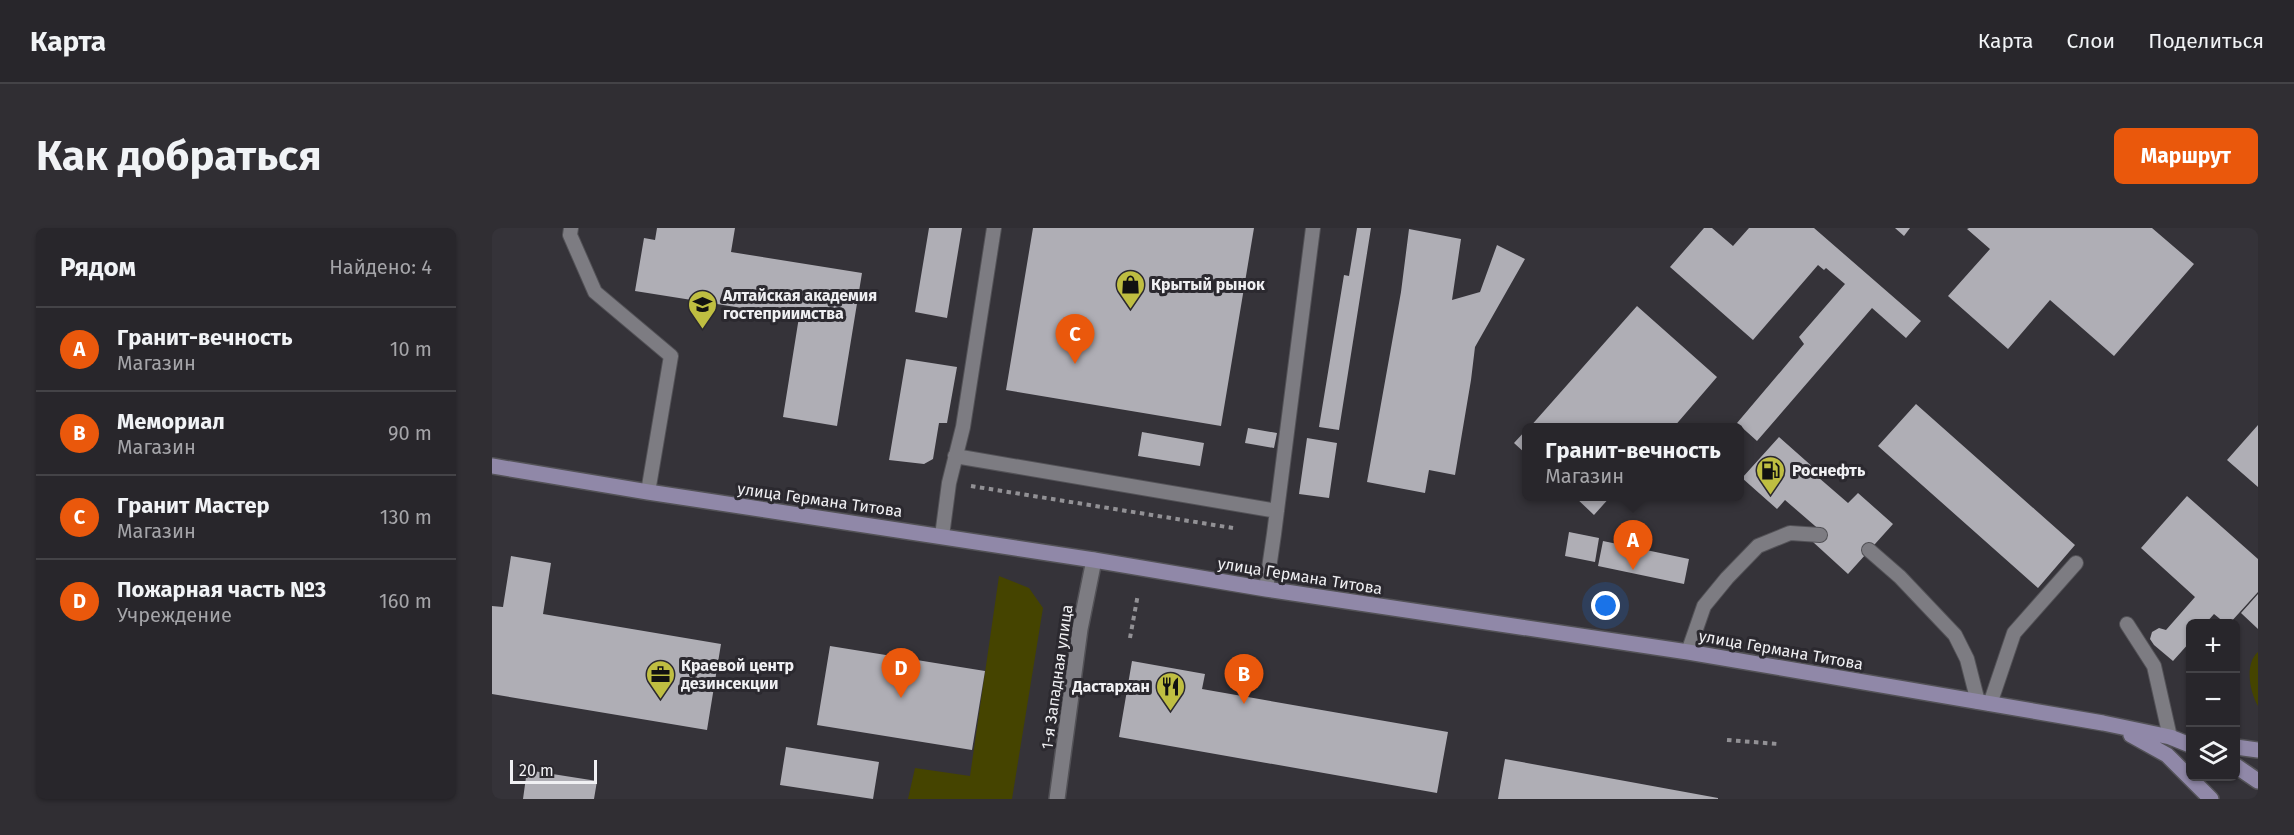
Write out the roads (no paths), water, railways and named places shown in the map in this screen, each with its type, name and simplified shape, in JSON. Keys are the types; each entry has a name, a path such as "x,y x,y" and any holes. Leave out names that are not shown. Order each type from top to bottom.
{"street":[{"name":"улица Германа Титова","path":"492,466 1266,589 1688,652 2103,723"},
{"name":"1-я Западная улица","path":"1057,799 1080,629 1094,560"},
{"path":"2103,723 2186,742"},
{"path":"2103,723 2142,740 2167,755 2211,799"},
{"path":"2240,748 2258,750"},
{"path":"2240,769 2258,782"}],"lane":[{"path":"571,228 570,235 595,292 671,356 648,492"},
{"path":"942,536 954,456 963,427 994,228"},
{"path":"1266,589 1312,228"},
{"path":"954,456 1277,510"},
{"path":"1688,652 1704,606 1758,546 1790,533 1820,535"},
{"path":"1869,550 1900,577 1955,635 1984,703"},
{"path":"1984,703 2014,633 2076,563"},
{"path":"2127,624 2154,666 2170,737"}],"place":[{"name":"Крытый рынок","path":"1130,310"},
{"name":"Алтайская академия гостеприимства","path":"702,330"},
{"name":"Гранит Мастер","path":"1075,364"},
{"name":"Роснефть","path":"1771,496"},
{"name":"Гранит-вечность","path":"1633,570"},
{"name":"Пожарная часть №3","path":"901,698"},
{"name":"Краевой центр дезинсекции","path":"660,700"},
{"name":"Мемориал","path":"1244,704"},
{"name":"Дастархан","path":"1171,712"}]}
